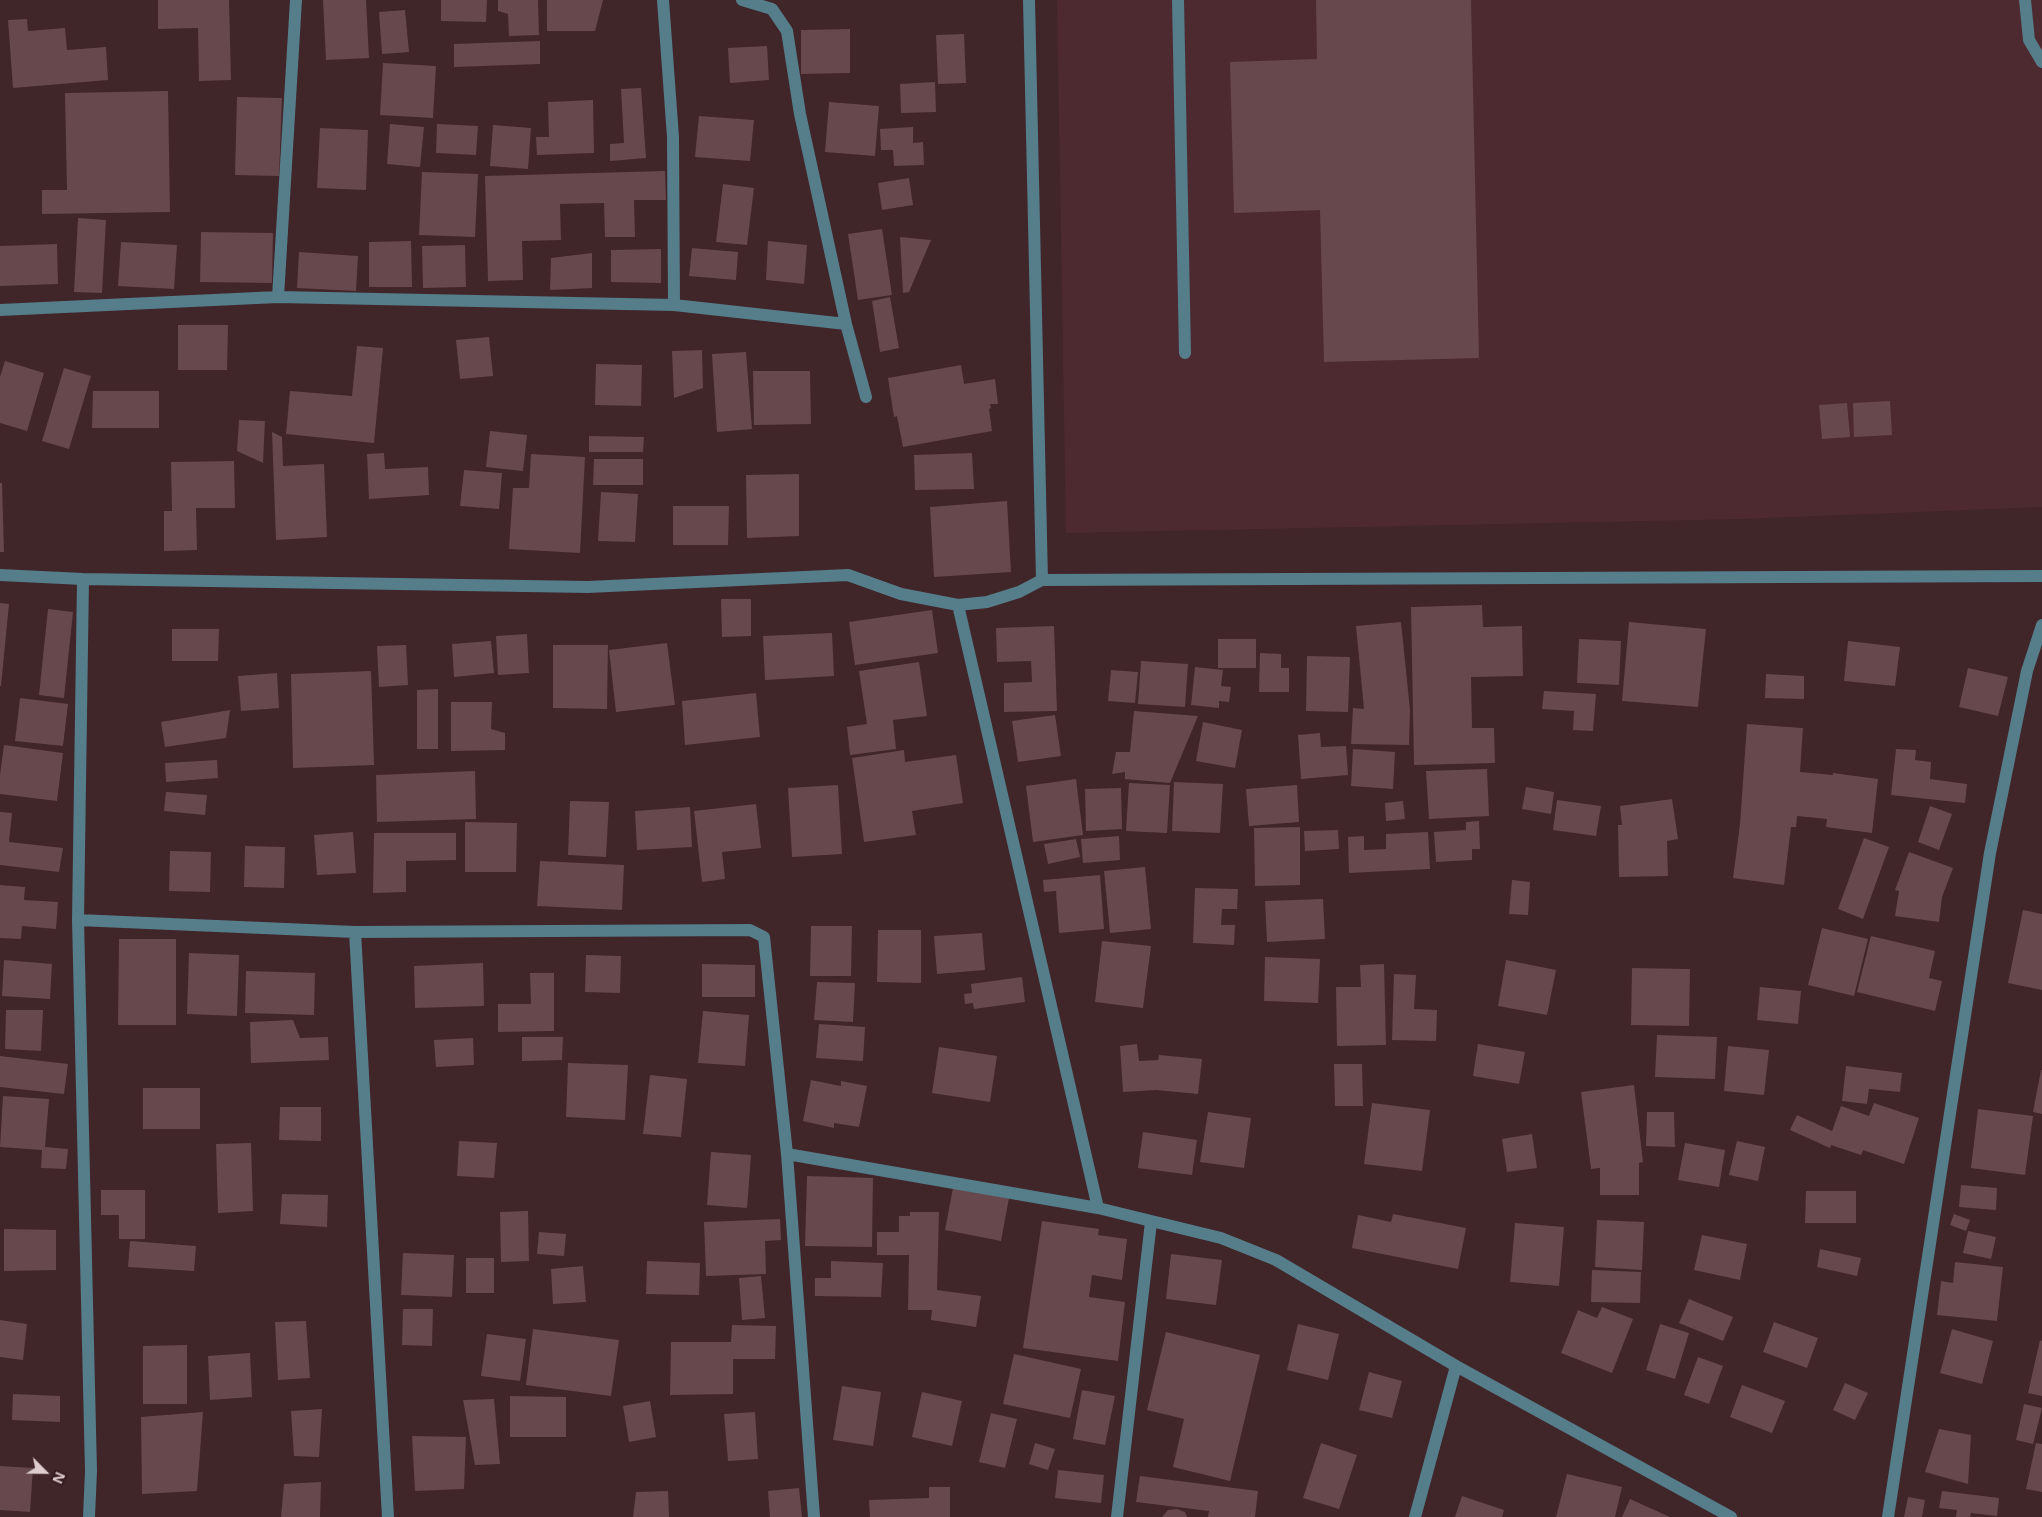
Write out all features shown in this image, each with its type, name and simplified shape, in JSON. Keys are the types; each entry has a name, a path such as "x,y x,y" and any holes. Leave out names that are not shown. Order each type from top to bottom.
{"street":[{"path":"278,297 296,0"},
{"path":"663,0 673,137 674,305"},
{"path":"742,0 772,8 787,31 800,114 846,324 866,397"},
{"path":"1029,0 1042,580"},
{"path":"1178,0 1185,352"},
{"path":"2025,0 2029,40 2042,62"},
{"path":"0,310 278,297 674,305 846,324"},
{"path":"0,575 83,580 588,587 848,575 901,594 958,605 987,602 1020,592 1042,580 2042,576"},
{"path":"83,580 78,920 91,1471 89,1517"},
{"path":"958,605 1098,1208"},
{"path":"1888,1517 1990,853 2027,671 2042,625"},
{"path":"78,920 355,932 750,930 764,937 787,1154 814,1517"},
{"path":"355,932 388,1517"},
{"path":"787,1154 1098,1208 1221,1238 1276,1260 1456,1366 1731,1517"},
{"path":"1116,1517 1151,1222"},
{"path":"1415,1517 1456,1366"}],"shaded area":[{"path":"1057,0 2042,0 2042,507 1742,519 1066,533"}],"building":[{"path":"158,0 229,0 231,80 199,81 198,28 158,29"},
{"path":"323,0 366,0 369,58 326,60"},
{"path":"441,0 487,0 486,22 441,21"},
{"path":"498,0 538,0 539,35 509,36 508,14 498,11"},
{"path":"547,0 603,0 595,31 547,31"},
{"path":"1316,0 1471,0 1479,358 1324,362 1320,210 1234,213 1230,62 1317,59"},
{"path":"405,10 409,52 382,54 379,12"},
{"path":"27,19 28,31 65,28 67,50 106,47 108,80 13,88 8,20"},
{"path":"850,29 850,73 801,74 801,30"},
{"path":"964,34 966,83 938,84 936,35"},
{"path":"540,41 540,64 454,67 454,44"},
{"path":"767,46 769,80 730,83 728,48"},
{"path":"383,63 436,66 433,118 380,115"},
{"path":"935,82 936,112 901,113 900,84"},
{"path":"641,88 646,158 610,161 610,144 624,143 621,89"},
{"path":"168,91 170,212 42,214 42,190 67,190 65,93"},
{"path":"237,97 282,98 279,176 235,175"},
{"path":"593,100 594,153 537,155 536,137 549,137 548,102"},
{"path":"829,102 879,106 875,156 825,152"},
{"path":"699,116 754,120 750,161 695,157"},
{"path":"390,124 424,127 420,167 387,164"},
{"path":"437,124 478,126 476,155 436,153"},
{"path":"493,125 531,128 528,169 490,166"},
{"path":"913,127 913,143 923,142 924,165 894,166 893,150 881,150 880,129"},
{"path":"320,128 368,130 366,190 317,188"},
{"path":"665,171 666,200 634,200 635,237 605,237 604,203 560,204 561,240 522,241 523,280 488,281 485,176"},
{"path":"422,172 478,174 475,237 419,235"},
{"path":"909,178 913,205 882,210 878,183"},
{"path":"723,184 754,188 747,245 716,242"},
{"path":"78,218 106,220 102,293 74,292"},
{"path":"882,229 892,295 858,300 848,234"},
{"path":"201,232 273,233 272,283 200,282"},
{"path":"900,237 931,240 909,292 903,293"},
{"path":"411,241 412,287 369,287 369,242"},
{"path":"768,241 807,245 804,284 766,280"},
{"path":"121,242 177,245 174,289 118,286"},
{"path":"57,244 58,284 0,286 0,246"},
{"path":"465,245 466,287 423,288 422,246"},
{"path":"692,248 738,252 736,280 689,276"},
{"path":"661,249 661,283 611,282 611,250"},
{"path":"299,252 358,256 356,291 297,288"},
{"path":"592,253 592,288 550,290 551,258"},
{"path":"890,297 899,348 880,352 872,301"},
{"path":"178,325 228,325 227,370 178,370"},
{"path":"489,337 493,376 460,379 456,340"},
{"path":"357,346 383,348 374,443 286,434 290,391 352,396"},
{"path":"702,350 703,388 674,398 672,351"},
{"path":"746,352 752,429 717,432 712,354"},
{"path":"5,361 44,373 27,431 0,423 0,377"},
{"path":"596,364 642,365 641,406 595,405"},
{"path":"961,365 964,384 995,379 998,404 990,404 992,431 903,447 897,416 894,417 888,378"},
{"path":"64,368 91,376 69,449 42,441"},
{"path":"753,371 810,371 811,424 754,425"},
{"path":"93,391 159,391 159,428 92,428"},
{"path":"1890,401 1892,435 1854,437 1853,403"},
{"path":"1847,403 1850,437 1822,439 1819,405"},
{"path":"239,420 265,421 263,463 237,451"},
{"path":"490,431 527,435 523,471 486,467"},
{"path":"272,432 282,437 283,466 324,464 327,537 276,540"},
{"path":"589,436 644,437 643,452 589,452"},
{"path":"384,453 385,469 428,467 429,495 369,499 367,454"},
{"path":"972,453 974,489 915,490 914,455"},
{"path":"531,454 585,457 580,553 509,549 513,488 529,488"},
{"path":"594,459 643,459 643,485 593,485"},
{"path":"234,461 235,508 196,508 197,550 164,551 164,511 172,511 171,462"},
{"path":"464,470 502,473 499,509 460,506"},
{"path":"799,474 799,536 747,538 746,475"},
{"path":"0,483 2,483 4,552 0,552"},
{"path":"601,492 638,494 635,542 598,541"},
{"path":"1007,501 1011,572 934,577 930,507"},
{"path":"673,506 729,506 728,545 673,545"},
{"path":"721,599 751,599 751,636 722,637"},
{"path":"0,603 9,604 1,686 0,686"},
{"path":"1482,605 1483,627 1522,626 1523,676 1471,677 1472,728 1494,728 1495,763 1414,765 1411,607"},
{"path":"48,609 73,612 64,698 39,695"},
{"path":"932,610 938,653 855,665 849,622"},
{"path":"1401,622 1410,710 1409,745 1351,744 1353,708 1364,709 1356,626"},
{"path":"1629,622 1706,629 1698,707 1622,701"},
{"path":"1054,626 1057,711 1004,712 1004,683 1032,682 1031,661 997,662 996,628"},
{"path":"172,629 219,629 218,661 172,661"},
{"path":"832,633 834,676 765,680 763,636"},
{"path":"527,634 529,673 498,675 496,636"},
{"path":"1218,639 1256,639 1256,668 1218,668"},
{"path":"1579,639 1621,641 1619,685 1577,683"},
{"path":"491,641 494,673 454,677 452,644"},
{"path":"1848,641 1900,647 1895,686 1844,681"},
{"path":"667,643 675,705 616,712 609,650"},
{"path":"406,645 408,685 379,687 377,646"},
{"path":"553,645 608,645 607,709 553,708"},
{"path":"1260,653 1281,654 1281,668 1289,668 1289,692 1259,692"},
{"path":"1307,656 1350,657 1348,712 1306,711"},
{"path":"1141,661 1188,664 1185,707 1138,704"},
{"path":"919,662 927,716 893,720 896,749 850,755 847,727 867,724 859,671"},
{"path":"1195,667 1223,670 1221,686 1231,687 1229,702 1219,701 1219,708 1191,705"},
{"path":"1968,668 2008,677 1998,716 1959,707"},
{"path":"1111,670 1138,672 1135,703 1108,701"},
{"path":"371,671 374,765 293,768 291,674"},
{"path":"277,673 279,708 241,711 238,676"},
{"path":"1766,674 1804,676 1804,699 1765,698"},
{"path":"438,689 438,749 417,749 417,690"},
{"path":"1544,691 1596,694 1593,731 1573,730 1574,711 1542,709"},
{"path":"756,693 760,737 685,745 682,701"},
{"path":"20,698 68,704 63,746 15,741"},
{"path":"451,702 492,702 491,729 505,733 505,750 451,751"},
{"path":"230,710 226,738 165,747 161,722"},
{"path":"1134,711 1198,716 1170,783 1125,779 1125,772 1112,774 1116,752 1130,752"},
{"path":"1055,715 1061,756 1018,762 1012,721"},
{"path":"1203,722 1242,730 1235,768 1196,761"},
{"path":"1747,724 1803,728 1800,772 1833,775 1833,773 1878,779 1872,833 1826,827 1827,819 1797,816 1796,827 1791,827 1784,885 1733,878 1740,824"},
{"path":"1320,733 1321,747 1346,746 1348,775 1301,779 1298,735"},
{"path":"4,745 63,753 57,801 0,794 0,775"},
{"path":"1353,749 1395,752 1393,789 1351,786"},
{"path":"1896,749 1916,750 1915,760 1931,762 1930,779 1967,784 1965,803 1891,795"},
{"path":"904,750 905,762 956,755 963,803 912,811 916,835 864,842 852,758"},
{"path":"217,760 218,778 166,782 165,763"},
{"path":"1487,769 1489,816 1429,819 1426,771"},
{"path":"475,771 476,819 377,822 376,775"},
{"path":"1076,779 1083,835 1033,842 1026,786"},
{"path":"1174,782 1223,784 1220,833 1172,831"},
{"path":"1129,783 1170,785 1167,833 1126,831"},
{"path":"838,785 842,854 792,857 788,788"},
{"path":"1297,785 1299,822 1249,826 1246,789"},
{"path":"1526,787 1554,792 1551,814 1522,809"},
{"path":"1121,788 1122,829 1086,831 1085,789"},
{"path":"166,792 207,795 205,815 164,811"},
{"path":"1672,799 1678,839 1667,841 1668,876 1619,877 1618,825 1622,825 1620,806"},
{"path":"1557,800 1601,806 1596,836 1553,830"},
{"path":"570,801 609,802 606,857 568,855"},
{"path":"1403,801 1405,819 1386,821 1385,803"},
{"path":"756,804 761,848 722,852 725,879 702,882 694,811"},
{"path":"1930,806 1952,814 1939,850 1918,842"},
{"path":"690,807 692,847 637,850 635,811"},
{"path":"0,812 12,813 9,842 63,848 59,872 0,865"},
{"path":"1479,821 1480,849 1472,849 1472,860 1436,862 1434,832 1466,830 1466,822"},
{"path":"465,822 517,823 516,872 465,872"},
{"path":"1300,827 1300,885 1255,886 1254,828"},
{"path":"1338,830 1339,849 1305,851 1304,831"},
{"path":"353,832 356,873 317,875 314,835"},
{"path":"1428,832 1430,869 1349,873 1348,837 1364,836 1364,850 1386,849 1386,834"},
{"path":"374,833 456,833 456,860 406,861 406,892 373,893"},
{"path":"1119,836 1120,860 1083,863 1081,839"},
{"path":"1864,838 1889,847 1863,919 1838,909"},
{"path":"1076,839 1080,857 1048,864 1044,844"},
{"path":"245,846 285,847 284,888 244,887"},
{"path":"170,851 211,852 210,892 169,891"},
{"path":"1909,852 1953,868 1942,897 1939,922 1895,916 1899,891 1895,890"},
{"path":"540,861 624,865 622,910 537,906"},
{"path":"1145,867 1151,929 1110,933 1104,871"},
{"path":"1100,875 1104,929 1059,933 1056,891 1044,892 1043,880"},
{"path":"1512,880 1530,882 1528,915 1509,914"},
{"path":"0,885 25,887 24,900 58,902 56,929 22,926 21,939 0,938"},
{"path":"1195,888 1238,889 1237,909 1222,909 1221,925 1235,925 1234,945 1193,943"},
{"path":"1323,899 1325,939 1267,942 1265,901"},
{"path":"2023,910 2042,914 2042,990 2008,983"},
{"path":"811,926 852,926 851,976 810,976"},
{"path":"1822,928 1868,939 1854,996 1808,985"},
{"path":"878,930 921,930 921,983 877,982"},
{"path":"982,933 985,970 937,974 934,936"},
{"path":"1871,936 1935,951 1929,978 1942,981 1935,1011 1857,992"},
{"path":"119,939 176,939 176,1025 118,1025"},
{"path":"1102,941 1151,946 1143,1008 1095,1002"},
{"path":"189,953 239,955 237,1016 187,1014"},
{"path":"586,955 621,956 620,993 585,992"},
{"path":"1265,957 1320,959 1318,1003 1264,1001"},
{"path":"4,960 52,964 50,999 2,996"},
{"path":"1506,960 1556,970 1547,1015 1498,1006"},
{"path":"483,963 484,1006 415,1008 414,966"},
{"path":"702,964 755,965 755,997 702,997"},
{"path":"1384,964 1386,1045 1337,1046 1336,987 1361,987 1360,965"},
{"path":"1632,968 1690,969 1689,1026 1631,1025"},
{"path":"246,971 315,973 314,1015 245,1013"},
{"path":"530,973 554,973 554,1031 498,1032 498,1004 531,1004"},
{"path":"1394,974 1416,975 1414,1009 1437,1010 1436,1041 1392,1040"},
{"path":"1022,977 1025,1002 974,1009 973,1003 965,1004 964,994 972,993 971,984"},
{"path":"817,982 855,983 853,1022 814,1020"},
{"path":"1760,987 1801,991 1798,1024 1757,1020"},
{"path":"6,1010 43,1010 41,1051 5,1049"},
{"path":"703,1011 749,1015 745,1066 698,1063"},
{"path":"293,1020 300,1038 328,1037 329,1060 251,1063 250,1022"},
{"path":"819,1024 865,1027 863,1061 816,1058"},
{"path":"1657,1035 1717,1037 1715,1079 1655,1077"},
{"path":"522,1037 563,1037 562,1060 522,1061"},
{"path":"473,1038 474,1065 436,1067 434,1040"},
{"path":"1137,1044 1139,1061 1158,1060 1159,1055 1202,1059 1198,1094 1156,1090 1123,1092 1120,1046"},
{"path":"1478,1044 1525,1052 1519,1084 1473,1076"},
{"path":"1728,1046 1769,1050 1764,1095 1724,1091"},
{"path":"939,1047 997,1056 990,1102 932,1093"},
{"path":"0,1056 68,1064 64,1094 0,1087"},
{"path":"568,1063 628,1065 625,1120 566,1117"},
{"path":"1334,1064 1362,1064 1363,1106 1335,1106"},
{"path":"1846,1066 1902,1073 1900,1092 1869,1089 1867,1104 1842,1101"},
{"path":"2042,1070 2042,1114 2033,1112"},
{"path":"650,1075 687,1079 681,1137 643,1134"},
{"path":"811,1080 841,1086 841,1081 867,1086 859,1127 834,1123 834,1128 803,1121"},
{"path":"1634,1085 1643,1162 1639,1163 1639,1195 1600,1195 1600,1168 1591,1169 1581,1092"},
{"path":"143,1088 200,1088 200,1129 143,1129"},
{"path":"3,1096 49,1099 45,1147 68,1149 66,1169 41,1168 42,1150 0,1147"},
{"path":"1372,1103 1430,1110 1422,1171 1364,1164"},
{"path":"1874,1103 1919,1118 1904,1164 1863,1150 1861,1155 1831,1145 1830,1148 1790,1130 1797,1115 1832,1131 1841,1106 1869,1116"},
{"path":"280,1107 321,1107 321,1141 279,1140"},
{"path":"1978,1109 2033,1116 2025,1175 1971,1168"},
{"path":"1208,1112 1251,1118 1244,1168 1200,1162"},
{"path":"1647,1112 1674,1112 1675,1147 1646,1146"},
{"path":"1143,1132 1197,1140 1192,1175 1138,1168"},
{"path":"1532,1134 1537,1168 1507,1172 1502,1139"},
{"path":"459,1141 497,1143 494,1178 457,1176"},
{"path":"1737,1141 1765,1147 1758,1181 1729,1175"},
{"path":"251,1143 253,1211 218,1213 216,1144"},
{"path":"1685,1143 1725,1150 1719,1187 1678,1180"},
{"path":"711,1152 751,1155 747,1208 707,1205"},
{"path":"807,1176 873,1178 872,1247 805,1246"},
{"path":"1961,1185 1997,1188 1996,1210 1959,1207"},
{"path":"953,1188 1009,1198 1001,1241 945,1230"},
{"path":"101,1190 145,1190 145,1239 119,1239 119,1215 101,1215"},
{"path":"1806,1191 1856,1191 1856,1223 1805,1223"},
{"path":"282,1194 328,1195 327,1227 280,1224"},
{"path":"528,1211 529,1261 501,1262 500,1212"},
{"path":"910,1212 939,1212 937,1290 981,1296 976,1327 931,1320 932,1310 908,1310 909,1255 877,1255 877,1232 899,1232 899,1216 910,1216"},
{"path":"1393,1214 1466,1228 1458,1269 1352,1248 1358,1215 1391,1222"},
{"path":"1954,1214 1970,1220 1966,1231 1950,1225"},
{"path":"780,1219 781,1240 765,1241 766,1274 706,1276 704,1222"},
{"path":"1597,1220 1644,1222 1642,1270 1595,1267"},
{"path":"1042,1221 1099,1229 1098,1235 1127,1239 1122,1280 1092,1275 1089,1297 1125,1302 1118,1361 1023,1348"},
{"path":"1515,1223 1564,1227 1559,1286 1510,1282"},
{"path":"4,1229 56,1230 56,1270 4,1271"},
{"path":"1968,1231 1996,1237 1991,1259 1963,1253"},
{"path":"539,1232 566,1234 564,1256 537,1254"},
{"path":"1702,1235 1747,1244 1740,1280 1694,1270"},
{"path":"130,1241 196,1246 194,1271 128,1267"},
{"path":"1820,1249 1861,1258 1857,1276 1817,1267"},
{"path":"403,1253 454,1255 452,1297 401,1295"},
{"path":"1171,1254 1222,1260 1216,1305 1166,1299"},
{"path":"466,1258 494,1258 494,1293 466,1293"},
{"path":"647,1261 700,1263 699,1295 646,1294"},
{"path":"831,1261 883,1263 881,1297 815,1296 815,1278 831,1278"},
{"path":"1955,1262 2003,1267 1997,1321 1937,1315 1941,1281 1953,1283"},
{"path":"583,1266 586,1302 553,1304 551,1269"},
{"path":"1592,1270 1641,1272 1640,1303 1591,1302"},
{"path":"761,1276 765,1318 742,1320 739,1278"},
{"path":"1689,1299 1733,1317 1723,1341 1679,1323"},
{"path":"1602,1307 1633,1319 1612,1373 1561,1353 1578,1310 1597,1318"},
{"path":"403,1309 433,1309 432,1346 402,1345"},
{"path":"0,1320 27,1324 23,1360 0,1357"},
{"path":"306,1321 310,1378 278,1380 275,1322"},
{"path":"1774,1322 1818,1338 1807,1368 1763,1352"},
{"path":"1298,1324 1339,1334 1328,1380 1287,1370"},
{"path":"1660,1324 1689,1333 1675,1379 1646,1370"},
{"path":"732,1325 776,1326 775,1359 733,1359 733,1394 670,1395 671,1342 731,1342"},
{"path":"533,1329 619,1340 611,1396 526,1385"},
{"path":"1952,1329 1993,1341 1982,1384 1940,1373"},
{"path":"1166,1332 1260,1355 1230,1481 1173,1467 1184,1419 1147,1410"},
{"path":"487,1334 526,1339 520,1381 481,1376"},
{"path":"2040,1340 2042,1341 2042,1396 2028,1393"},
{"path":"187,1345 187,1404 143,1404 143,1346"},
{"path":"250,1353 252,1397 210,1400 208,1356"},
{"path":"1014,1354 1081,1369 1070,1418 1003,1404"},
{"path":"1698,1357 1723,1366 1709,1404 1684,1395"},
{"path":"1369,1372 1402,1381 1392,1418 1359,1410"},
{"path":"1845,1383 1868,1393 1855,1420 1833,1410"},
{"path":"1742,1385 1785,1401 1772,1433 1730,1417"},
{"path":"842,1386 881,1392 873,1446 833,1440"},
{"path":"1082,1390 1115,1396 1105,1445 1073,1439"},
{"path":"922,1392 962,1401 952,1446 912,1437"},
{"path":"13,1394 60,1396 60,1422 12,1420"},
{"path":"510,1396 566,1397 566,1437 510,1437"},
{"path":"494,1399 500,1464 475,1465 463,1400"},
{"path":"650,1401 656,1437 629,1442 623,1406"},
{"path":"2024,1404 2042,1408 2033,1444 2016,1440"},
{"path":"322,1409 319,1457 294,1456 291,1411"},
{"path":"203,1412 197,1491 142,1494 141,1417"},
{"path":"755,1412 758,1459 728,1461 724,1414"},
{"path":"991,1413 1017,1419 1005,1468 979,1462"},
{"path":"1939,1429 1971,1435 1968,1484 1925,1472"},
{"path":"412,1436 466,1437 464,1489 415,1491"},
{"path":"1035,1443 1055,1449 1048,1470 1029,1464"},
{"path":"1321,1443 1357,1455 1339,1509 1303,1498"},
{"path":"2036,1443 2042,1444 2042,1492 2026,1489"},
{"path":"0,1466 33,1468 30,1512 0,1510"},
{"path":"1058,1470 1104,1475 1101,1503 1055,1498"},
{"path":"1567,1474 1622,1487 1615,1517 1556,1517"},
{"path":"1140,1476 1258,1491 1255,1517 1208,1517 1209,1511 1136,1502"},
{"path":"321,1482 320,1517 281,1517 284,1484"},
{"path":"929,1487 950,1487 950,1517 870,1517 869,1500 929,1498"},
{"path":"799,1488 802,1517 770,1517 768,1491"},
{"path":"668,1491 669,1517 633,1517 636,1492"},
{"path":"1942,1491 1999,1498 1997,1516 1971,1513 1970,1517 1956,1517 1957,1510 1939,1508"},
{"path":"1462,1496 1504,1510 1502,1517 1455,1517"},
{"path":"1908,1497 1925,1500 1922,1517 1904,1517"},
{"path":"1630,1499 1670,1517 1622,1517"},
{"path":"1177,1509 1185,1512 1187,1517 1162,1517 1168,1510"}]}
